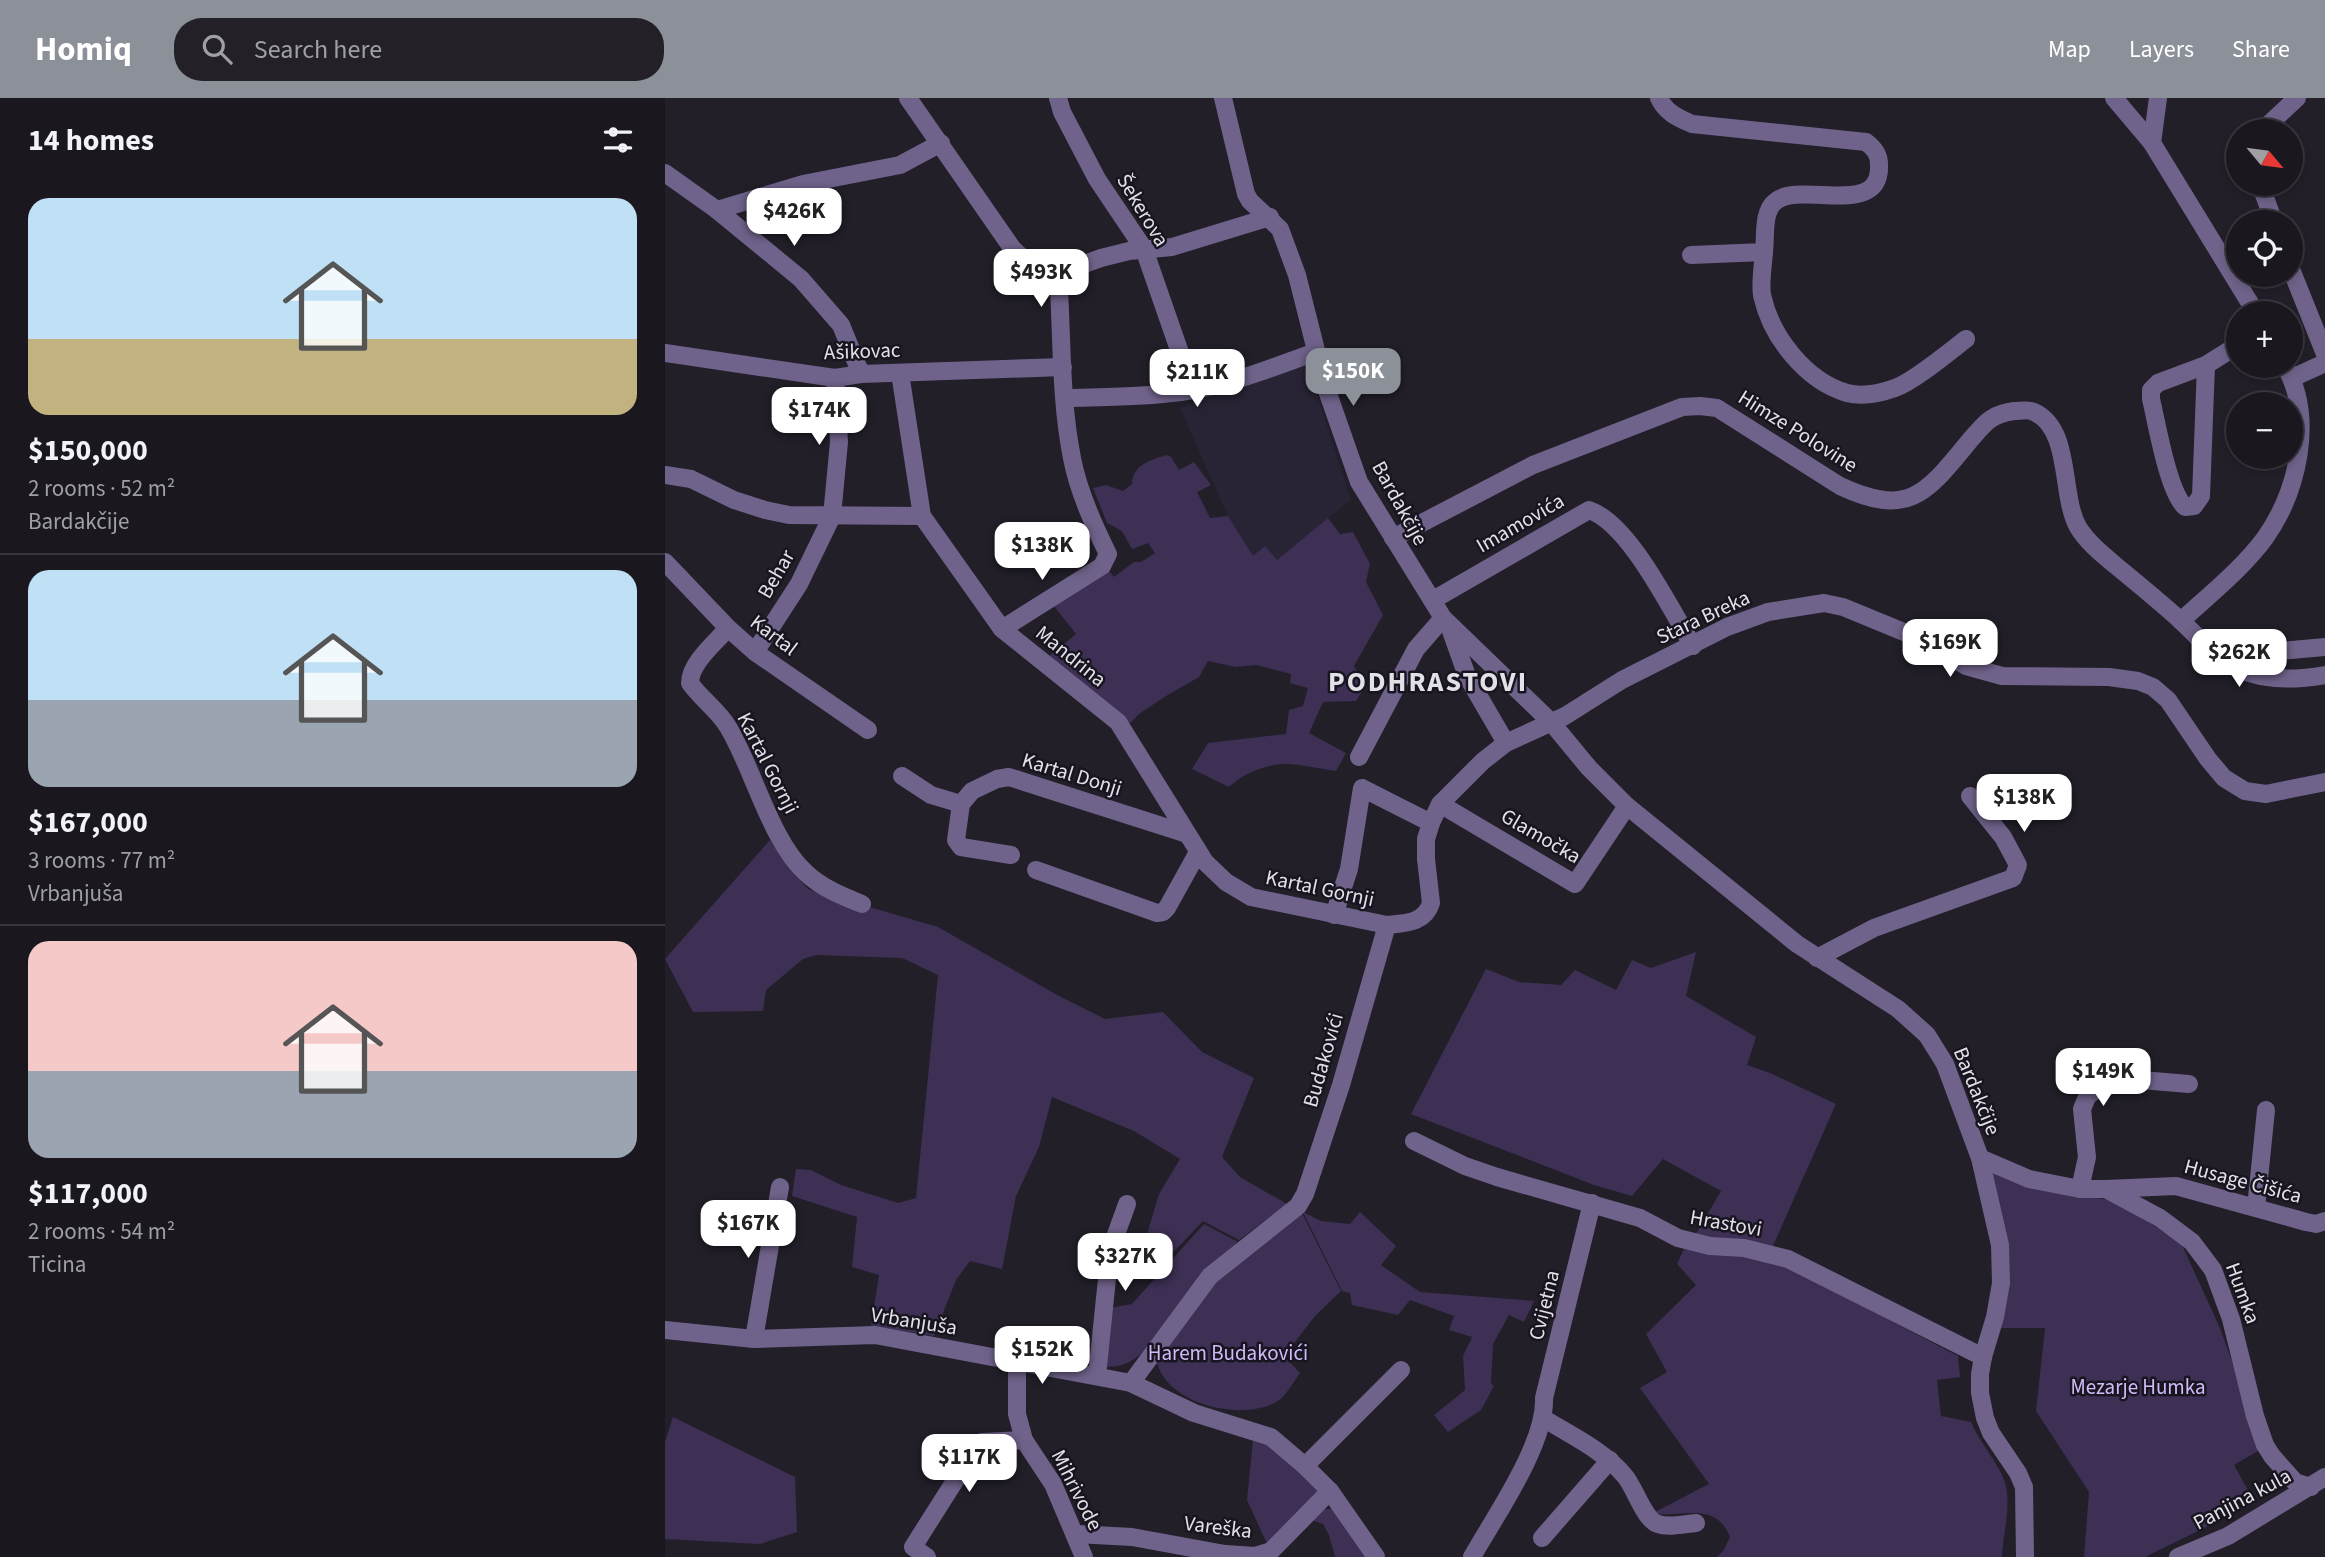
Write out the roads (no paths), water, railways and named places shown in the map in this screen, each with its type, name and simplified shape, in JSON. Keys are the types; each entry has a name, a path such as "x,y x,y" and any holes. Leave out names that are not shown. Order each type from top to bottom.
{"street":[{"path":"908,98 1012,248 1026,263 1048,277 1059,290 1065,398 1072,460 1092,522 1108,554 1107,561 1102,566 1002,629"},
{"name":"Šekerova","path":"1058,98 1062,112 1097,178 1144,250 1193,390"},
{"name":"Bardakčije","path":"1223,98 1246,194 1280,229 1294,267 1316,352 1359,482 1446,621 1467,676 1506,743"},
{"path":"1659,98 1676,118 1692,124 1866,142 1874,148 1879,160 1879,174 1872,188 1859,194 1789,196 1777,199 1769,208 1762,292 1767,312 1783,342 1800,365 1825,384 1849,394 1875,394 1898,388 1966,339"},
{"path":"2114,98 2152,143 2249,301"},
{"path":"2152,143 2158,98"},
{"path":"2274,119 2297,98"},
{"path":"717,210 803,184 900,165 941,143"},
{"path":"665,173 717,210 801,279 841,325 861,374"},
{"path":"1048,277 1101,258 1172,247 1265,214"},
{"path":"1691,255 1765,252"},
{"path":"2298,287 2325,354"},
{"path":"1065,398 1117,397 1193,390 1244,377 1316,352"},
{"path":"2206,365 2201,496 2194,506 2185,507 2179,501 2169,471 2151,390 2158,383 2206,365 2226,352"},
{"name":"Ašikovac","path":"665,353 835,378 861,374 1063,367"},
{"path":"2303,368 2325,363"},
{"name":"Mandrina","path":"900,373 922,516 1002,629 1118,722 1187,834"},
{"path":"832,516 839,442 835,378"},
{"path":"2181,621 2265,538 2285,500 2298,463 2301,426 2290,378"},
{"name":"Himze Polovine","path":"1392,538 1532,465 1682,407 1717,408 1840,486 1861,496 1884,502 1916,496 1937,481 1990,417 2011,411 2033,410 2049,422 2058,440 2070,506 2078,528 2095,548 2181,621 2214,655 2237,669 2261,676 2294,679 2325,675"},
{"path":"665,475 691,479 734,500 789,515 922,516"},
{"name":"Imamovića","path":"1433,600 1588,510 1597,513 1630,542 1693,646"},
{"name":"Behar","path":"755,652 799,584 832,516"},
{"name":"Kartal","path":"665,562 728,628 755,652 868,730"},
{"name":"Stara Breka","path":"1551,722 1622,680 1727,627 1768,612 1824,603 1843,607 1916,637 1966,666 2002,676 2109,677 2138,681 2153,687 2168,701 2224,778 2245,791 2266,794 2325,782"},
{"path":"1359,757 1416,649 1446,621"},
{"name":"Bardakčije","path":"1446,621 1551,722 1589,768 1627,807 1817,958 1898,1009 1927,1035 1945,1063 1980,1158 2000,1245 2001,1283 1983,1357 1980,1393 1991,1433 2018,1473 2024,1487 2025,1557"},
{"name":"Kartal Gornji","path":"728,628 696,665 690,674 691,683 727,726 792,858 820,884 834,893 862,904"},
{"path":"2280,651 2325,647"},
{"path":"1467,676 1488,663"},
{"path":"1387,925 1420,920 1428,912 1431,903 1426,839 1440,804 1461,781 1506,743 1551,722"},
{"path":"902,776 931,795 961,804 956,840 961,847 1011,855"},
{"name":"Kartal Donji","path":"961,804 972,791 997,779 1009,777 1187,834"},
{"path":"1334,915 1349,869 1362,788 1431,823"},
{"path":"1817,958 1874,928 2013,877 2018,865 2010,848 1970,796"},
{"name":"Glamočka","path":"1440,804 1575,884 1627,807"},
{"name":"Kartal Gornji","path":"1187,834 1212,870 1244,894 1387,925"},
{"path":"1036,870 1157,913 1167,908 1198,852"},
{"name":"Budakovići","path":"1131,1383 1210,1276 1298,1206 1305,1194 1341,1085 1387,925"},
{"path":"2080,1189 2087,1157 2082,1109 2087,1097 2105,1081 2117,1078 2189,1084"},
{"path":"2256,1208 2266,1110"},
{"name":"Hrastovi","path":"1414,1141 1465,1166 1640,1218 1678,1238 1710,1245 1744,1248 1788,1259 1983,1357"},
{"name":"Humka","path":"1980,1158 2029,1180 2080,1189 2106,1189 2171,1226 2192,1242 2213,1270 2231,1320 2265,1445 2295,1482 2318,1482"},
{"name":"Husage Čišića","path":"2106,1189 2176,1185 2316,1224 2325,1221"},
{"path":"754,1339 780,1187"},
{"name":"Cvijetna","path":"1472,1557 1527,1459 1543,1418 1544,1398 1592,1203"},
{"path":"1097,1377 1108,1269 1114,1240 1127,1204"},
{"name":"Vrbanjuša","path":"665,1330 754,1339 875,1335 1131,1383 1194,1413 1271,1437 1330,1491 1377,1557"},
{"name":"Mihrivode","path":"1017,1363 1017,1414 1024,1440 1053,1484 1084,1557"},
{"path":"1305,1466 1401,1370"},
{"path":"1543,1418 1610,1460 1638,1494 1649,1518 1657,1524 1675,1526 1696,1523"},
{"path":"927,1557 913,1547 977,1446 982,1442 1024,1440"},
{"path":"1542,1538 1610,1460"},
{"name":"Panjina kula","path":"2178,1557 2228,1536 2318,1482"},
{"name":"Vareška","path":"1076,1534 1132,1537 1225,1554 1255,1556 1271,1551 1330,1491"}],"district":[{"name":"PODHRASTOVI","path":"1428,681"}],"park label":[{"name":"Harem Budakovići","path":"1228,1353"},
{"name":"Mezarje Humka","path":"2138,1387"}]}
